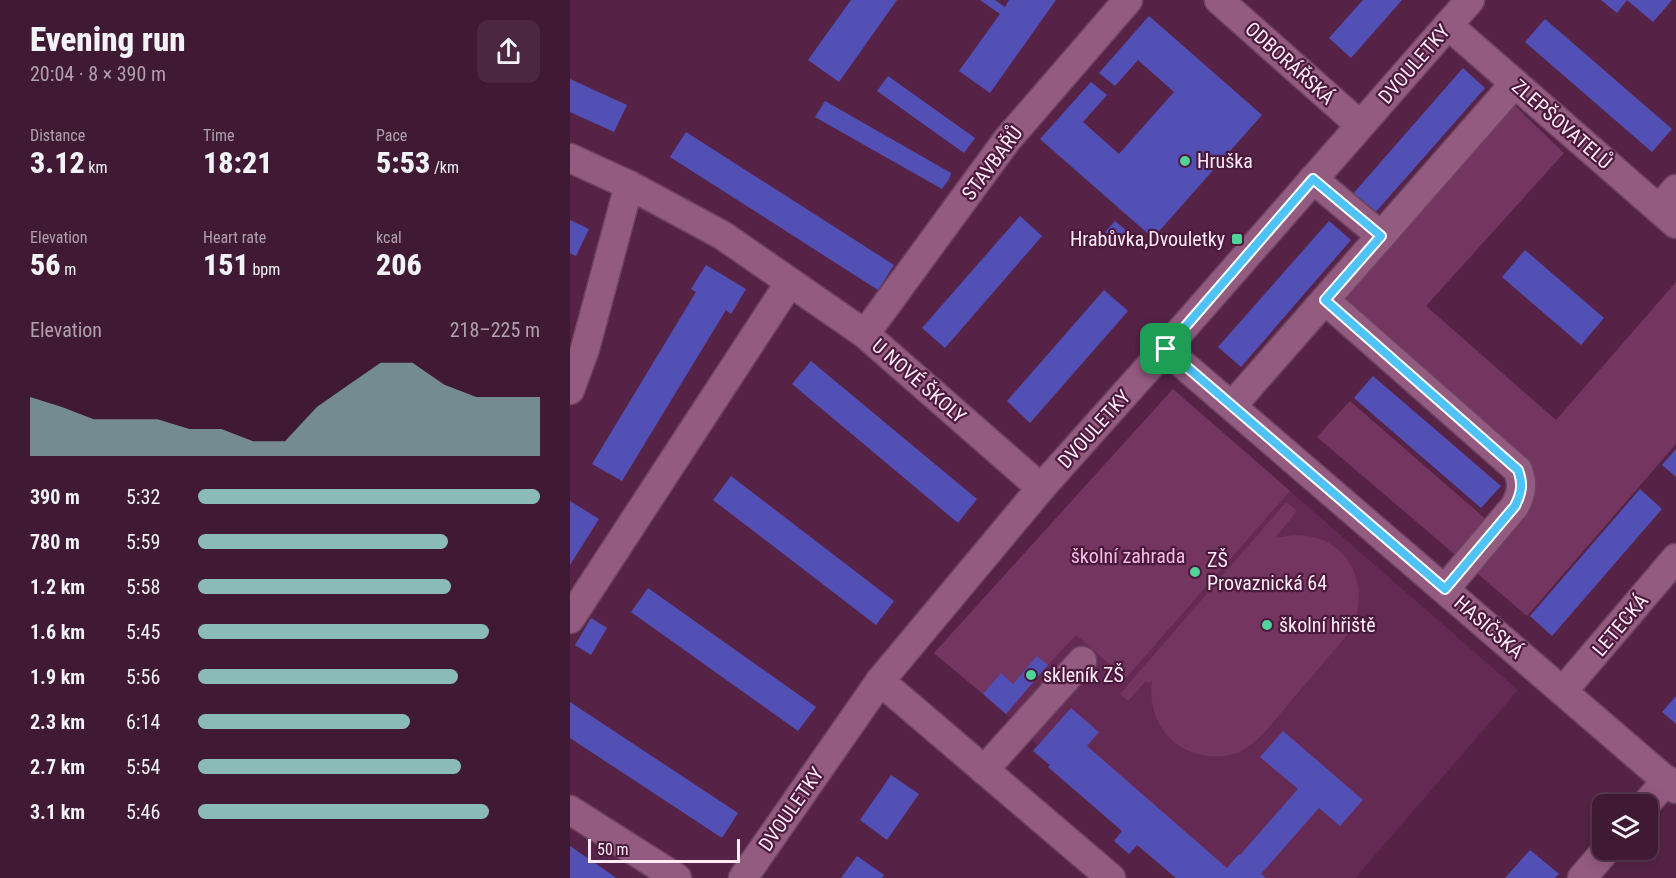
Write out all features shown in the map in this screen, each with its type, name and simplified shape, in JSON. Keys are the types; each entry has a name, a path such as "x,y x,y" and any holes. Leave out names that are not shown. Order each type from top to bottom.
{"street":[{"name":"STAVBAŘŮ","path":"865,334 1007,140 1128,0"},
{"name":"ODBORÁŘSKÁ","path":"1219,0 1360,126"},
{"name":"DVOULETKY","path":"743,878 880,681 1041,488 1166,349 1470,0"},
{"name":"ZLEPŠOVATELŮ","path":"1448,25 1515,83 1670,207"},
{"path":"1232,406 1515,83"},
{"name":"U NOVÉ ŠKOLY","path":"570,158 628,185 722,236 865,334 1041,488"},
{"path":"1313,179 1381,236"},
{"path":"570,390 585,349 628,185"},
{"path":"570,620 790,282"},
{"path":"1325,300 1518,470 1522,491 1515,506 1445,589"},
{"name":"HASIČSKÁ","path":"1166,349 1674,786"},
{"name":"LETECKÁ","path":"1563,692 1676,558"},
{"path":"984,770 1082,661"},
{"path":"880,681 1110,878"},
{"path":"1658,796 1674,786"},
{"path":"570,810 677,878"},
{"path":"1586,876 1598,860"}],"shaded area":[{"name":"ZŠ Provaznická 64","path":"1173,389 1518,690 1355,878 1176,878 1138,845 1129,854 1114,841 1122,831 1048,767 1049,765 1033,751 1038,745 1006,714 934,653"}],"green space":[{"path":"1508,99 1564,153 1426,306 1556,420 1676,282 1676,444 1527,616 1471,568 1529,497 1334,299"},
{"name":"školní zahrada","path":"1173,389 1290,491 1126,678 1076,635 1048,665 1037,656 1013,684 1001,674 983,694 934,653"},
{"path":"1350,401 1489,522 1459,558 1317,437"},
{"name":"školní hřiště","path":"1286,502 1297,511 1275,538 1308,536 1325,541 1339,550 1349,562 1356,576 1359,592 1358,608 1353,624 1344,639 1252,744 1229,755 1197,754 1175,743 1163,730 1153,707 1152,681 1149,683 1146,681 1128,701 1120,694"}],"building":[{"path":"851,0 897,0 839,82 808,60"},
{"path":"980,0 995,0 1005,7 1009,0 1056,0 990,93 959,71 1000,14"},
{"path":"1363,0 1402,0 1351,58 1329,38"},
{"path":"1601,0 1627,0 1617,13"},
{"path":"1627,0 1672,0 1653,22"},
{"path":"1149,16 1262,115 1153,238 1040,139 1091,82 1107,95 1083,122 1119,154 1174,92 1138,60 1115,86 1099,73"},
{"path":"1545,19 1672,129 1652,152 1525,42"},
{"path":"1463,68 1485,88 1374,214 1352,195"},
{"path":"888,76 975,138 964,153 877,91"},
{"path":"570,79 627,105 614,132 570,112"},
{"path":"825,101 951,173 949,179 942,189 815,117"},
{"path":"686,132 894,265 878,290 670,157"},
{"path":"1020,216 1042,236 945,348 922,328"},
{"path":"570,220 589,229 576,256 570,253"},
{"path":"1115,221 1128,232 1118,243 1105,232"},
{"path":"1329,221 1351,240 1241,367 1218,347"},
{"path":"1525,250 1604,318 1581,345 1502,277"},
{"path":"706,265 746,289 731,314 726,310 622,481 592,464 696,292 691,289"},
{"path":"1104,290 1128,311 1030,423 1007,401"},
{"path":"811,361 977,499 958,523 792,384"},
{"path":"1373,376 1501,486 1481,508 1354,398"},
{"path":"1676,449 1676,477 1662,465"},
{"path":"731,476 894,601 876,625 713,500"},
{"path":"1640,489 1662,509 1552,636 1530,616"},
{"path":"570,501 599,519 570,565"},
{"path":"648,588 816,707 798,731 631,612"},
{"path":"591,618 607,628 591,655 575,645"},
{"path":"1037,656 1048,665 1006,714 983,694 1001,673 1013,684"},
{"path":"1676,696 1676,724 1662,712"},
{"path":"570,702 738,813 722,838 570,738"},
{"path":"1071,708 1099,732 1087,746 1227,868 1298,789 1260,757 1283,731 1363,800 1340,826 1319,808 1261,874 1266,878 1176,878 1137,845 1129,854 1114,841 1122,831 1048,767 1050,765 1033,751"},
{"path":"891,775 919,794 887,840 860,820"},
{"path":"570,846 605,870 616,878 570,878"},
{"path":"1530,850 1559,874 1555,878 1505,878"},
{"path":"857,856 884,875 882,878 841,878"}],"place":[{"name":"Hruška","path":"1185,161"},
{"name":"Hrabůvka,Dvouletky","path":"1237,239"},
{"name":"ZŠ Provaznická 64","path":"1195,572"},
{"name":"školní hřiště","path":"1267,625"},
{"name":"skleník ZŠ","path":"1031,675"}],"route":[{"path":"1313,179 1381,236 1325,300 1518,470 1522,491 1515,506 1445,589 1166,349 1313,179"}]}
